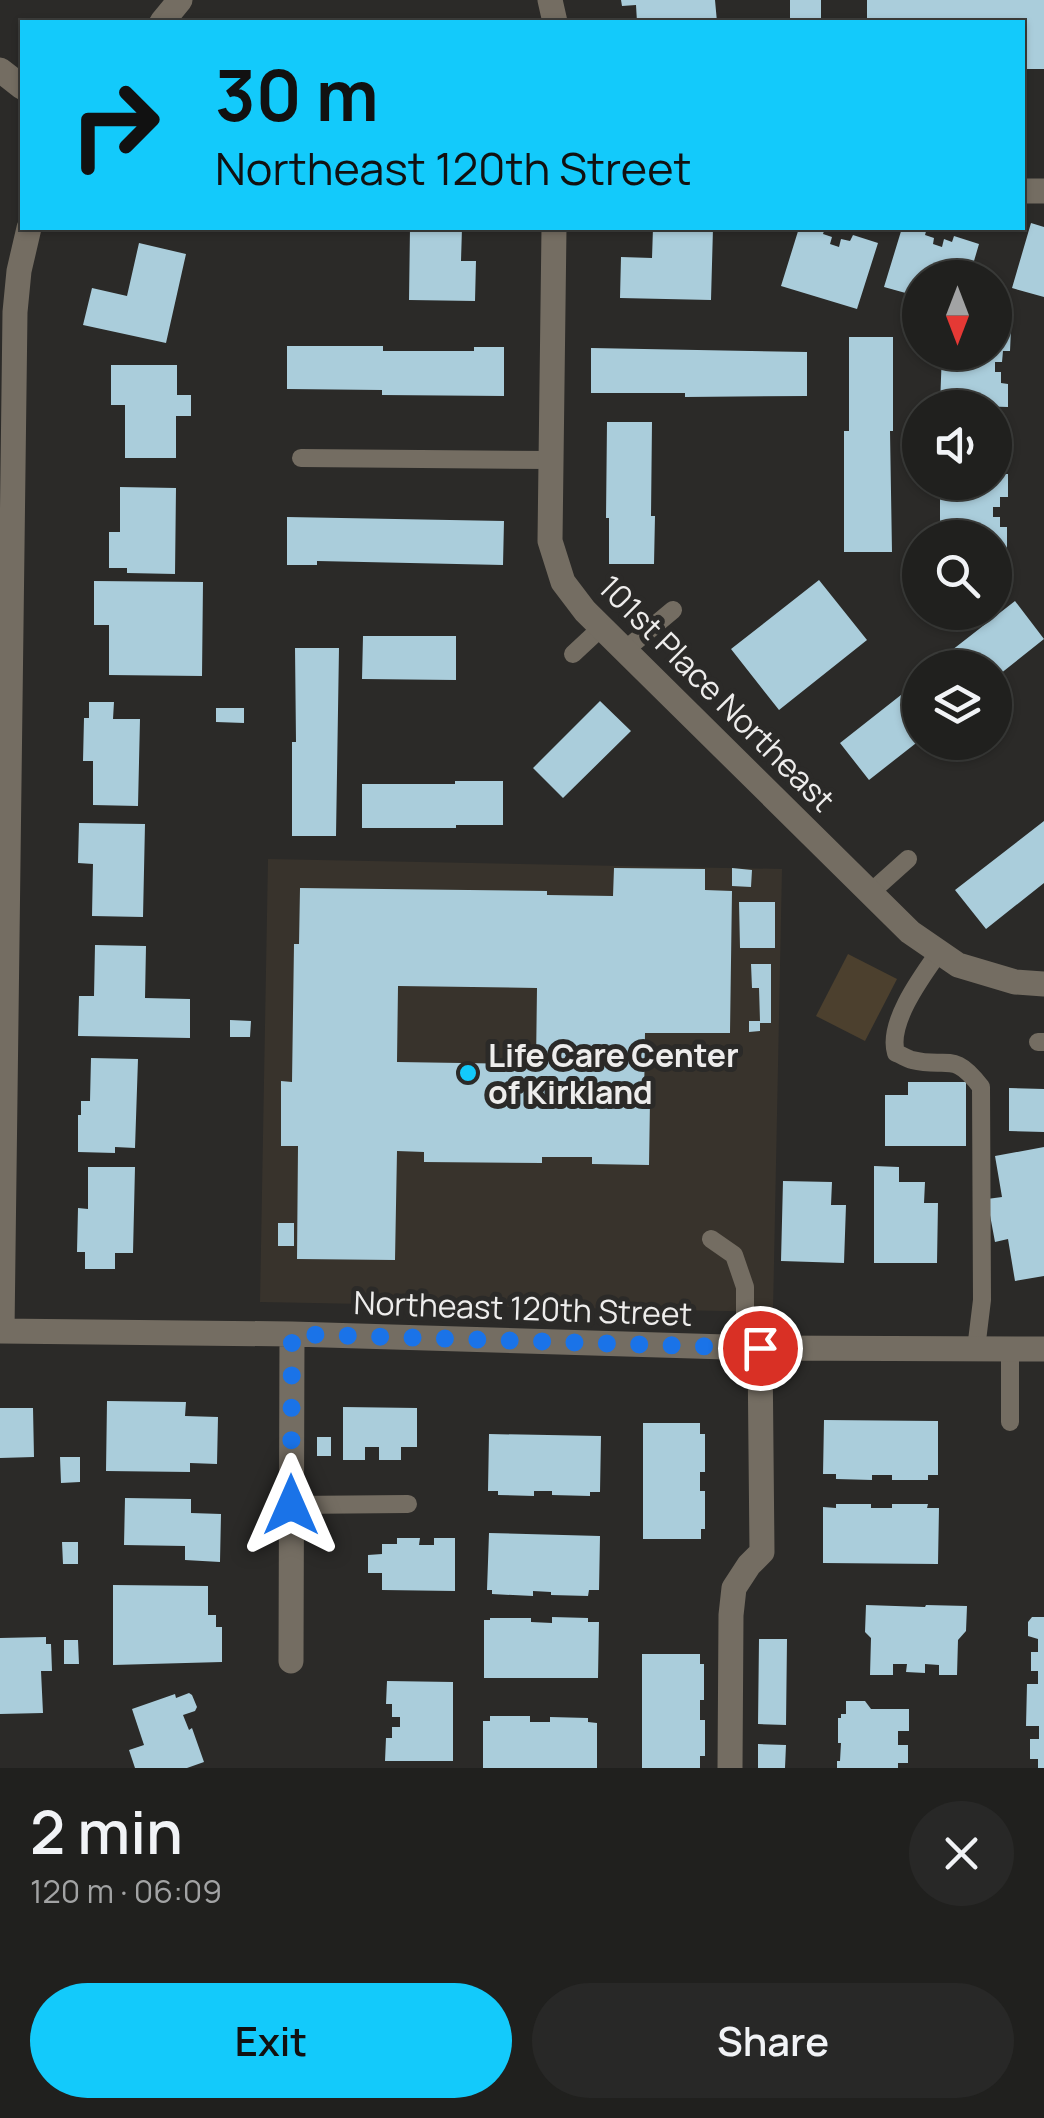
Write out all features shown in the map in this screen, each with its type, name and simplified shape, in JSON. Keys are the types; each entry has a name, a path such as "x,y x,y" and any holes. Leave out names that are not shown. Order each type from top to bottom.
{"street":[{"path":"164,20 180,0"},
{"path":"0,70 20,85"},
{"path":"1,1330 15,312 29,230"},
{"name":"101st Place Northeast","path":"554,230 550,541 563,582 585,611 910,932 949,958"},
{"path":"949,958 1015,982 1044,984"},
{"name":"Northeast 120th Street","path":"1,1330 1044,1350"},
{"path":"290,1661 292,1334"},
{"path":"730,1768 734,1588 762,1552 752,1347"}],"lane":[{"path":"300,458 551,460"},
{"path":"625,650 673,610"},
{"path":"573,654 602,626"},
{"path":"870,893 908,859"},
{"path":"949,958 920,978 893,1042 896,1053 912,1060 952,1062 969,1070 981,1087 982,1300 976,1349"},
{"path":"891,991 910,999"},
{"path":"711,1239 734,1255 745,1288 752,1347"},
{"path":"1010,1349 1010,1422"},
{"path":"291,1505 408,1504"}],"shaded area":[{"path":"268,859 782,869 773,1312 260,1302"},
{"path":"848,954 897,979 865,1041 816,1016"}],"building":[{"path":"621,0 715,0 717,20 637,20 636,5 622,6"},
{"path":"790,0 821,0 821,20 790,20"},
{"path":"867,0 1044,0 1044,69 1025,69 1025,20 867,20"},
{"path":"1031,223 1044,227 1044,297 1012,288"},
{"path":"410,230 462,230 461,261 476,261 475,301 409,300"},
{"path":"653,230 713,230 711,300 620,298 621,257 652,258"},
{"path":"798,230 824,230 823,234 832,237 830,244 839,247 841,239 850,241 853,235 878,243 857,309 781,286"},
{"path":"901,230 926,230 925,235 934,238 933,244 942,247 944,239 952,242 954,236 979,244 974,260 902,260 902,292 884,287"},
{"path":"139,243 186,254 166,343 83,325 92,288 127,296"},
{"path":"849,337 893,337 892,552 844,552"},
{"path":"287,346 383,346 383,351 474,351 474,347 504,347 504,396 287,389"},
{"path":"591,348 807,352 807,396 591,393"},
{"path":"111,365 177,365 177,395 191,395 191,416 176,416 176,458 125,458 125,405 111,405"},
{"path":"941,370 995,370 1001,372 1001,383 1008,384 1008,390 941,390"},
{"path":"607,422 652,422 654,564 609,564"},
{"path":"120,487 176,488 175,574 127,573 127,568 109,568 109,532 120,532"},
{"path":"940,500 1000,500 1000,507 993,507 993,517 1000,520 940,520"},
{"path":"287,517 504,521 503,565 317,561 317,565 287,565"},
{"path":"819,580 867,640 779,710 731,649"},
{"path":"94,581 203,582 202,676 109,675 109,625 94,625"},
{"path":"1015,601 1044,639 1012,664 1012,650 952,650 978,630 1012,630"},
{"path":"363,636 456,636 456,680 362,679"},
{"path":"295,648 339,648 336,836 292,836"},
{"path":"902,694 902,754 869,780 840,743"},
{"path":"600,701 631,731 563,798 533,768"},
{"path":"89,702 114,702 113,719 140,719 138,806 93,805 93,761 83,761 84,718 89,718"},
{"path":"216,708 244,708 244,723 216,722"},
{"path":"503,781 503,825 362,828 362,784"},
{"path":"1044,821 1044,883 986,929 955,890"},
{"path":"79,823 145,824 143,917 92,916 93,864 78,863"},
{"name":"Life Care Center of Kirkland","path":"614,868 705,869 705,890 732,891 730,1033 645,1033 644,1101 650,1101 649,1165 592,1164 592,1157 542,1157 542,1163 424,1162 424,1152 397,1151 395,1260 297,1259 298,1146 281,1146 281,1081 292,1082 294,944 299,944 300,888 547,891 547,895 613,896","holes":["398,986 537,988 536,1064 397,1062"]},
{"path":"732,868 752,870 751,887 732,886"},
{"path":"739,902 775,902 775,948 740,948"},
{"path":"95,945 146,946 145,998 190,999 190,1038 78,1036 79,996 94,996"},
{"path":"751,964 771,964 771,1023 760,1023 760,1031 749,1032 749,1021 760,1021 759,988 752,988"},
{"path":"230,1020 251,1021 250,1037 230,1037"},
{"path":"91,1058 138,1059 135,1148 115,1147 115,1153 78,1152 78,1115 81,1101 90,1101"},
{"path":"908,1082 966,1082 966,1146 885,1146 885,1095 908,1095"},
{"path":"1009,1088 1044,1089 1044,1132 1009,1131"},
{"path":"1044,1147 1044,1276 1015,1281 1008,1239 995,1242 987,1199 1002,1197 995,1156"},
{"path":"874,1166 899,1167 899,1182 925,1182 924,1203 938,1203 937,1263 874,1263"},
{"path":"88,1167 135,1167 133,1253 115,1253 115,1269 85,1269 85,1252 77,1252 78,1208 88,1209"},
{"path":"783,1181 832,1182 831,1205 846,1205 844,1263 781,1261"},
{"path":"278,1223 294,1223 294,1246 278,1246"},
{"path":"107,1401 186,1402 185,1416 218,1417 217,1464 190,1463 190,1472 106,1471"},
{"path":"343,1407 417,1408 417,1447 401,1447 401,1460 379,1460 379,1447 365,1447 365,1460 343,1460"},
{"path":"0,1408 33,1408 34,1457 0,1458"},
{"path":"824,1420 938,1421 938,1475 928,1475 928,1480 892,1480 892,1475 872,1475 872,1480 836,1479 836,1474 823,1474"},
{"path":"643,1423 700,1423 700,1434 705,1434 705,1472 700,1472 700,1491 705,1491 705,1529 701,1529 701,1539 643,1539"},
{"path":"489,1434 601,1436 600,1492 590,1492 590,1496 534,1491 534,1496 488,1491"},
{"path":"317,1437 331,1437 331,1456 317,1456"},
{"path":"60,1457 80,1457 80,1482 61,1483"},
{"path":"125,1498 191,1499 191,1513 221,1514 220,1562 185,1560 185,1546 124,1545"},
{"path":"836,1504 892,1508 892,1504 928,1504 927,1508 939,1508 938,1564 823,1563 823,1507 836,1508"},
{"path":"489,1533 600,1536 599,1590 589,1590 588,1596 533,1591 533,1596 492,1594 492,1590 487,1590"},
{"path":"397,1538 420,1538 419,1545 434,1545 434,1538 455,1538 455,1591 382,1590 382,1573 368,1573 368,1555 382,1554 382,1544 397,1544"},
{"path":"62,1542 78,1542 78,1564 63,1564"},
{"path":"113,1585 208,1586 208,1615 216,1615 216,1627 222,1627 222,1662 113,1665"},
{"path":"866,1605 967,1606 966,1631 958,1640 957,1675 939,1675 939,1665 925,1664 925,1673 906,1672 907,1664 893,1664 893,1675 870,1675 871,1638 865,1632"},
{"path":"552,1617 599,1622 598,1678 484,1678 484,1620 531,1618 531,1622 552,1623"},
{"path":"1032,1617 1044,1617 1044,1768 1038,1768 1038,1759 1030,1759 1030,1739 1039,1739 1039,1726 1026,1726 1027,1684 1038,1684 1038,1671 1031,1671 1031,1652 1038,1652 1038,1639 1028,1636"},
{"path":"46,1637 46,1644 51,1644 52,1671 41,1671 43,1713 0,1714 0,1638"},
{"path":"759,1639 787,1639 786,1725 758,1724"},
{"path":"64,1640 78,1640 79,1664 64,1664"},
{"path":"642,1654 700,1654 700,1664 704,1664 700,1720 705,1720 705,1756 700,1756 700,1768 642,1768"},
{"path":"387,1681 453,1682 453,1761 385,1761 386,1738 392,1738 392,1727 400,1727 400,1717 392,1717 392,1704 386,1704"},
{"path":"189,1693 197,1707 183,1715 204,1762 187,1768 135,1768 129,1750 144,1745 132,1709"},
{"path":"846,1701 865,1701 871,1709 909,1709 909,1731 898,1731 898,1745 908,1745 908,1763 898,1763 898,1768 837,1768 841,1743 838,1718 846,1714"},
{"path":"490,1716 530,1716 530,1722 550,1722 550,1717 588,1718 588,1722 597,1723 597,1768 483,1768 483,1721 490,1721"},
{"path":"758,1744 786,1745 785,1768 758,1768"}],"place":[{"name":"Life Care Center of Kirkland","path":"468,1073"}],"route":[{"path":"291,1505 292,1334 760,1348"}]}
